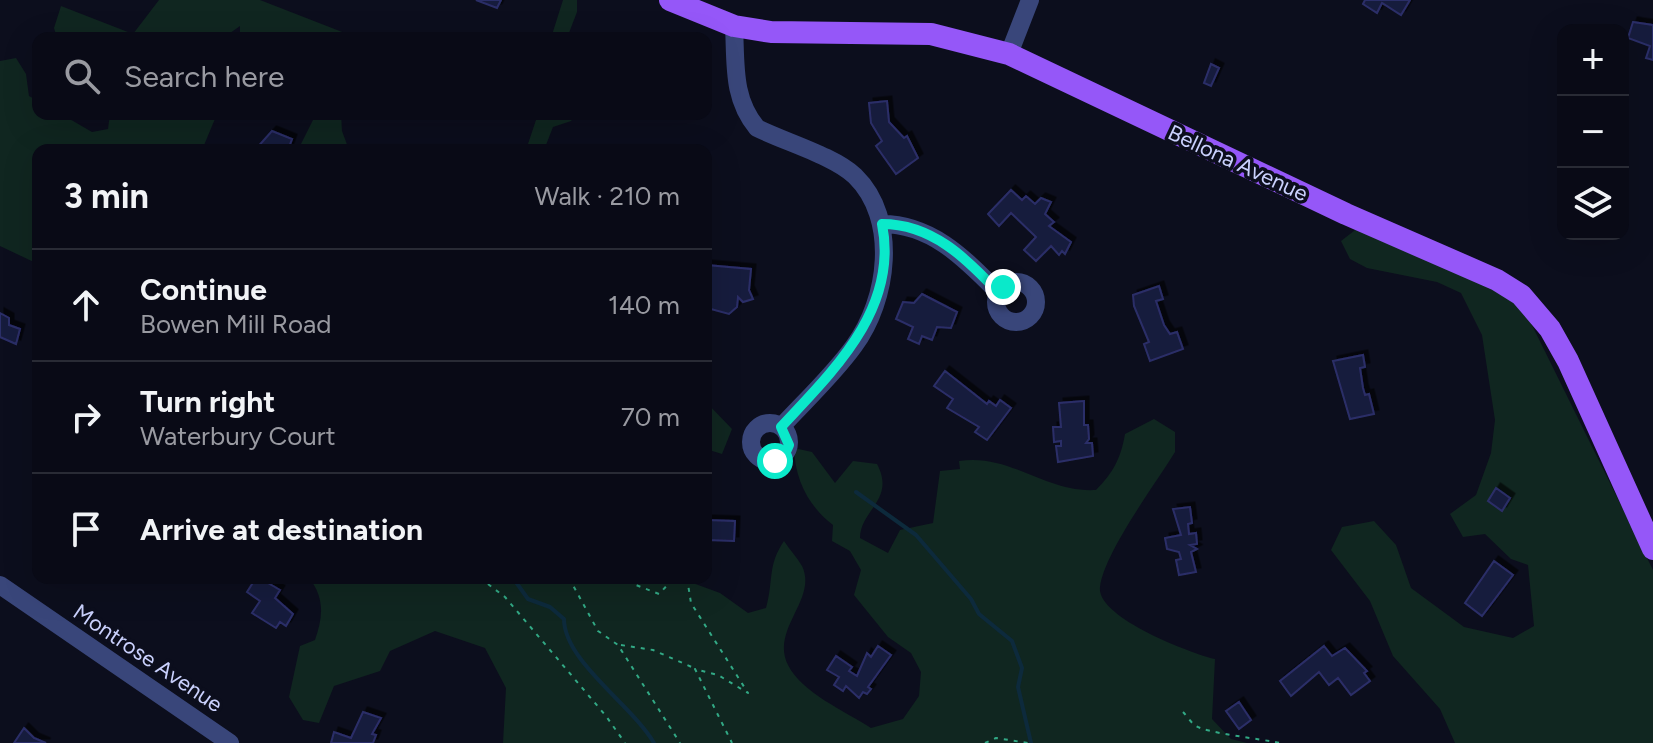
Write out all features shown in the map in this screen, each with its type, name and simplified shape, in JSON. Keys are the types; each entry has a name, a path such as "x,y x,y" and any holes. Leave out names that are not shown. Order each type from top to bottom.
{"main road":[{"name":"Bellona Avenue","path":"670,0 734,26 771,32 931,34 1009,54 1346,214 1497,280 1521,295 1538,312 1568,361 1653,549"}],"street":[{"path":"1009,54 1030,0"},
{"path":"734,26 737,88 748,117 757,128 853,174 873,202 882,224 883,263 868,321 855,344 781,427"},
{"path":"882,224 912,227 935,237 998,292"},
{"name":"Montrose Avenue","path":"0,585 230,743"}],"path":[{"path":"488,584 505,597 606,716 625,743"},
{"path":"572,584 598,631 618,645 680,743"},
{"path":"633,584 659,594 668,584"},
{"path":"618,645 653,650 695,669 718,675 748,693 691,603 688,584"},
{"path":"695,669 732,743"},
{"path":"1183,712 1196,726 1209,731 1244,734 1280,743"},
{"path":"985,743 996,738 1028,743"}],"green space":[{"path":"159,0 260,0 342,32 240,32 240,26 232,32 135,32"},
{"path":"563,0 577,0 577,12 569,32 553,32"},
{"path":"61,6 128,32 55,32"},
{"path":"16,58 26,74 29,96 32,98 32,120 71,120 92,132 108,129 109,120 214,120 204,144 32,144 32,261 0,246 0,61"},
{"path":"313,120 341,120 347,144 301,144"},
{"path":"536,120 572,120 553,127 546,144 528,144"},
{"path":"1359,227 1474,276 1524,309 1653,570 1653,743 1455,743 1440,709 1393,656 1370,601 1331,550 1342,527 1374,521 1396,545 1411,588 1464,627 1513,638 1534,626 1528,565 1511,559 1485,534 1463,537 1450,514 1476,495 1491,453 1495,420 1482,335 1461,293 1437,282 1367,268 1350,259 1341,241"},
{"path":"712,408 732,429 722,454 712,451"},
{"path":"1154,419 1175,432 1175,452 1111,556 1100,587 1103,598 1113,610 1147,632 1215,659 1212,719 1231,739 1247,743 503,743 506,688 485,648 435,631 390,651 380,671 334,686 319,723 303,720 289,697 300,646 315,640 320,623 320,600 313,584 695,584 720,593 748,613 766,608 773,566 784,541 802,566 805,578 804,590 785,639 784,652 788,665 814,693 871,728 903,719 919,696 921,672 911,653 888,637 854,595 861,570 850,551 832,541 833,525 816,509 804,491 794,448 812,452 835,483 853,461 877,464 882,476 880,496 865,520 860,538 888,553 900,530 933,523 940,471 960,469 959,461 995,463 1060,486 1096,490 1115,465 1125,434"}],"building":[{"path":"476,0 501,0 497,8"},
{"path":"1365,0 1410,0 1401,15 1382,3 1377,13 1363,4"},
{"path":"1633,22 1653,25 1653,60 1646,58 1650,46 1629,38"},
{"path":"1211,64 1219,68 1211,86 1204,83"},
{"path":"887,101 889,122 904,138 907,136 918,158 896,174 876,146 882,141 871,123 869,103"},
{"path":"272,131 292,139 290,144 260,144"},
{"path":"1011,190 1022,200 1026,196 1035,204 1041,198 1051,202 1045,214 1054,222 1049,226 1071,242 1065,254 1062,251 1059,255 1051,246 1036,261 1024,250 1036,237 1011,213 999,226 988,214"},
{"path":"712,266 751,269 749,290 753,299 743,302 738,297 737,307 729,314 712,309"},
{"path":"1159,286 1163,299 1156,301 1164,325 1170,334 1177,332 1183,349 1150,361 1144,344 1149,342 1134,306 1133,295"},
{"path":"922,294 957,312 951,328 937,327 932,340 922,336 919,344 908,339 913,327 896,319 903,302 914,303"},
{"path":"0,313 9,318 9,325 20,329 16,344 0,337"},
{"path":"1363,355 1365,367 1360,368 1363,388 1365,395 1369,394 1374,414 1350,419 1333,361"},
{"path":"945,371 987,404 989,401 996,406 1000,400 1011,408 987,440 975,432 979,427 947,408 953,399 934,386"},
{"path":"1084,401 1084,425 1088,425 1089,439 1086,443 1092,443 1093,456 1058,462 1056,446 1061,446 1061,441 1054,442 1053,427 1061,427 1059,403"},
{"path":"1496,488 1510,498 1502,511 1488,501"},
{"path":"1190,507 1192,523 1188,524 1189,534 1196,533 1197,544 1190,545 1197,549 1191,552 1196,572 1179,575 1176,560 1181,559 1179,552 1167,549 1165,538 1181,535 1173,509"},
{"path":"712,520 735,521 734,541 712,540"},
{"path":"1494,561 1513,575 1482,616 1465,603"},
{"path":"252,584 270,584 280,590 275,598 293,614 286,626 280,622 276,628 252,613 260,601 247,592"},
{"path":"878,646 891,655 868,687 871,689 867,694 863,692 859,698 846,686 843,691 834,685 839,677 827,670 836,656 852,667 849,671 857,676 867,653 871,657"},
{"path":"1324,646 1332,656 1345,648 1367,671 1364,673 1370,681 1351,695 1338,678 1329,685 1319,672 1291,696 1280,681"},
{"path":"1239,702 1251,720 1239,729 1226,711"},
{"path":"363,712 381,718 372,734 376,735 373,743 331,743 334,732 351,738"},
{"path":"24,728 34,738 46,743 14,743"}],"waterway":[{"path":"856,492 916,535 971,599 979,614 1012,641 1022,668 1018,687 1031,743"},
{"path":"517,584 528,599 550,607 564,619 575,651 654,743"}],"route":[{"path":"775,461 785,454 789,445 786,432 781,427 855,344 868,321 878,293 883,263 882,224 899,224 923,230 962,258 998,292 1003,287"}]}
